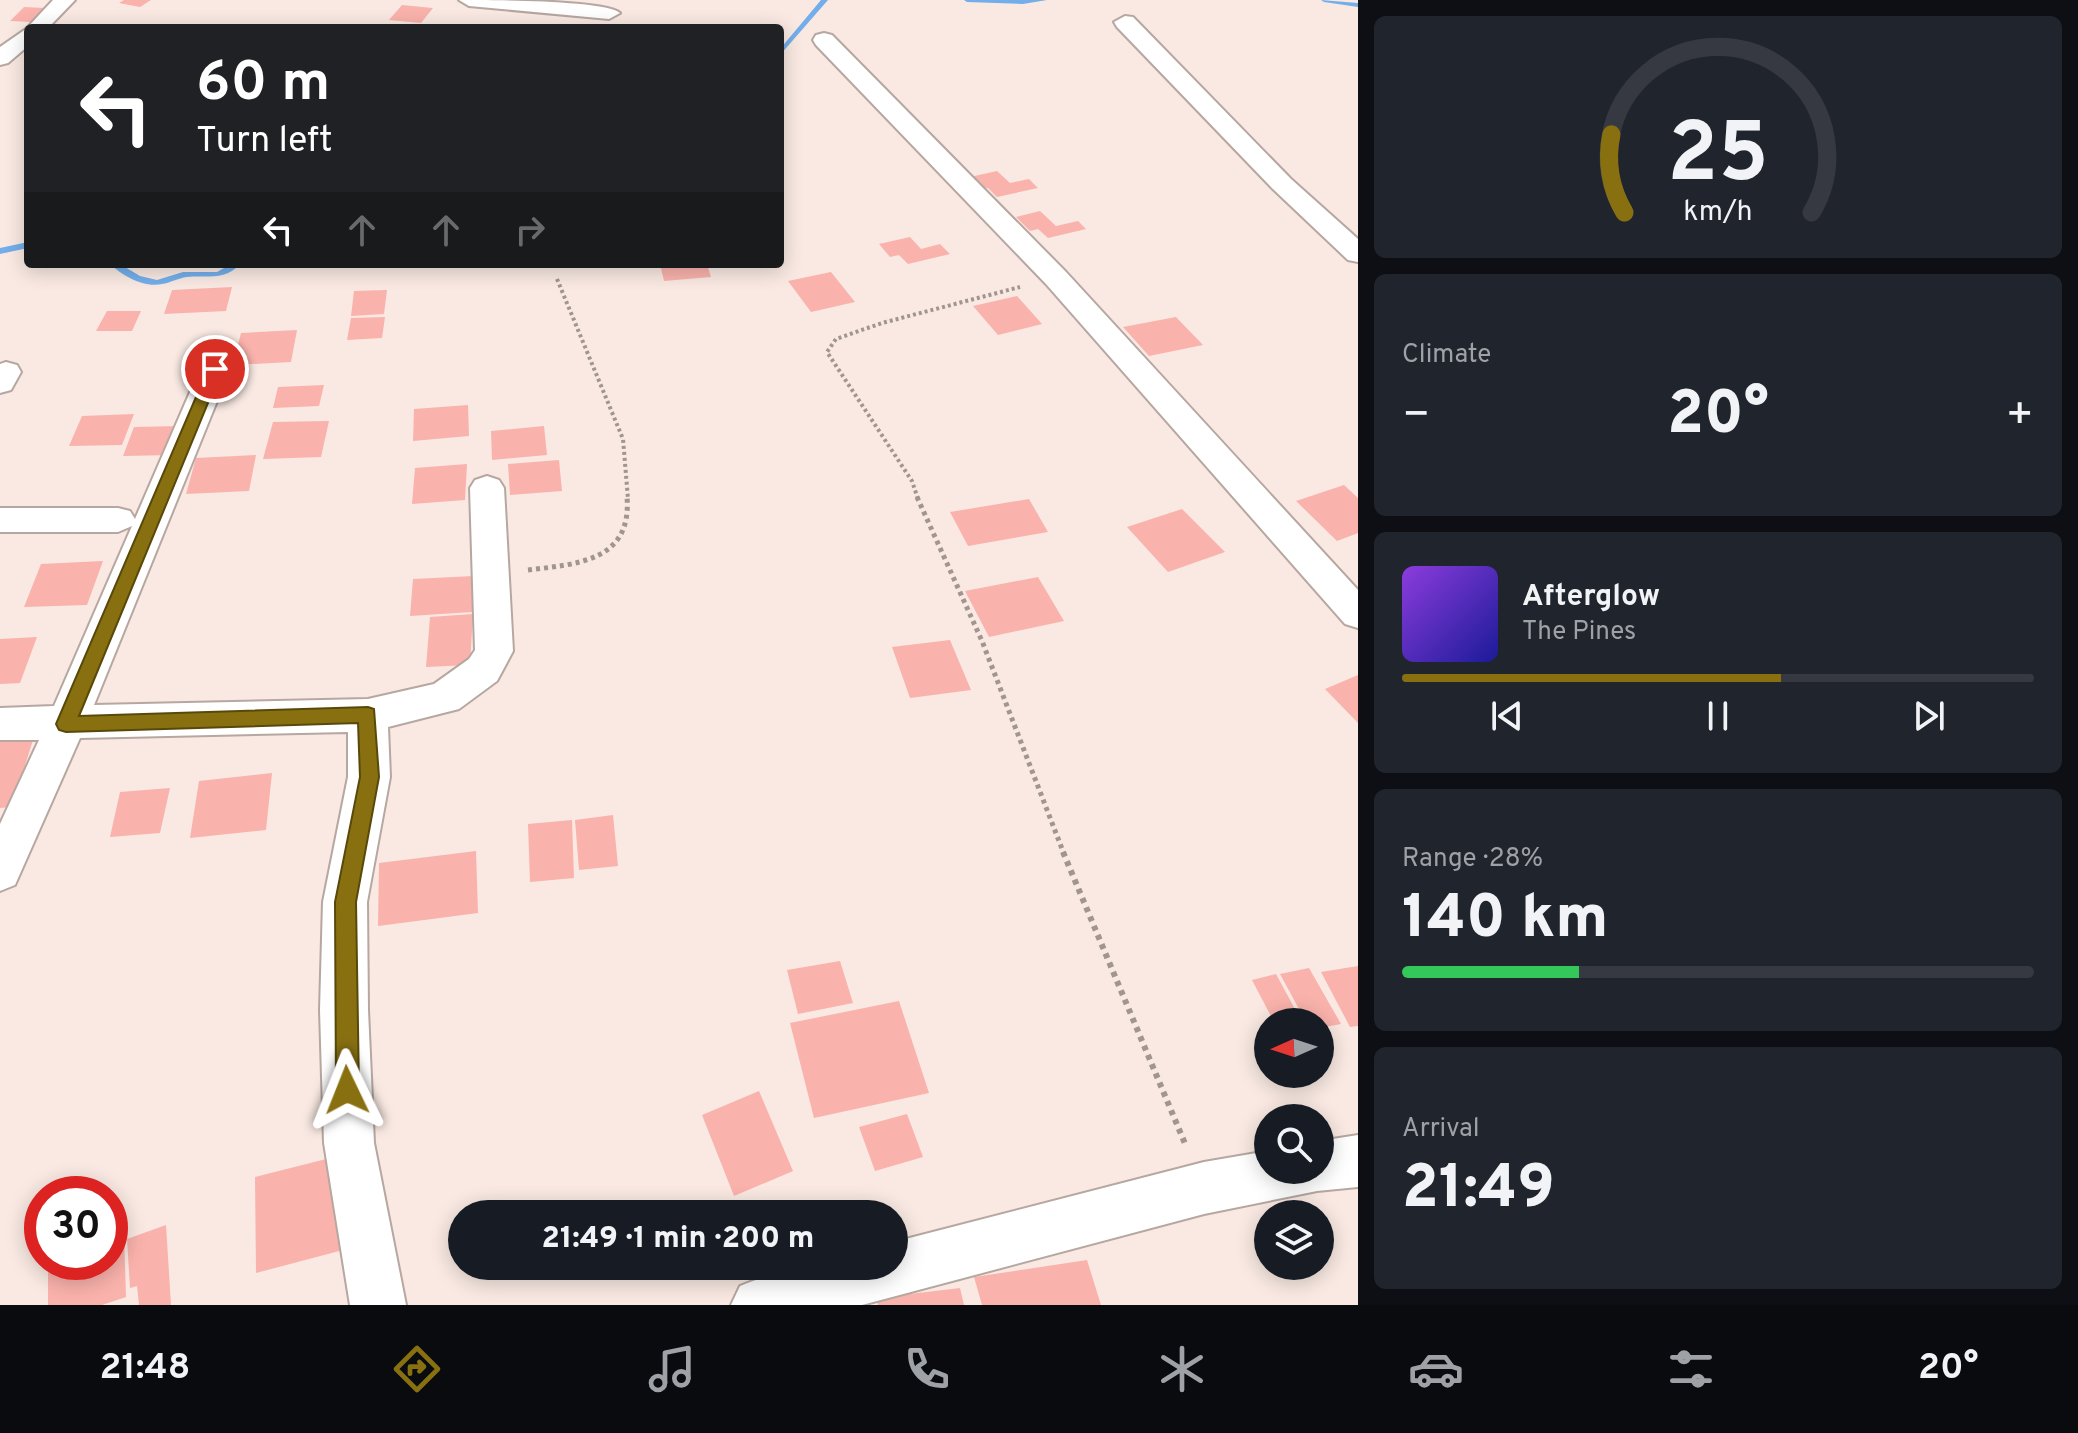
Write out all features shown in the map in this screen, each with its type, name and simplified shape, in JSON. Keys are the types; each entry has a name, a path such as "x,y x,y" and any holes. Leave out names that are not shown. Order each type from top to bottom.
{"street":[{"path":"40,24 65,0"},
{"path":"469,0 609,13"},
{"path":"1125,22 1282,184 1358,254"},
{"path":"0,58 24,38"},
{"path":"824,40 1056,278 1358,614"},
{"path":"0,871 66,724 215,369"},
{"path":"0,724 368,715 445,698 483,670 494,651 487,488"},
{"path":"0,520 118,520"},
{"path":"368,715 369,777 345,902 344,1010 349,1143 378,1305"},
{"path":"1334,1165 1358,1161"},
{"path":"759,1305 1204,1188 1254,1179"}],"path":[{"path":"1056,278 882,323 836,339 827,352 912,481 923,514 982,641 1086,911 1204,1188"},
{"path":"492,575 570,565 613,549 624,530 628,505 623,439 557,279"}],"building":[{"path":"124,0 151,0 140,7 119,3"},
{"path":"402,5 433,8 421,23 389,20"},
{"path":"24,7 45,8 31,22 10,21"},
{"path":"997,171 1010,183 1029,179 1038,188 997,197 988,188 982,189 970,177"},
{"path":"1040,211 1056,226 1078,221 1086,229 1048,238 1038,229 1030,231 1016,217"},
{"path":"910,237 921,249 940,244 950,254 908,264 899,255 890,257 879,244"},
{"path":"661,268 708,268 711,277 664,281"},
{"path":"831,272 855,302 811,312 788,281"},
{"path":"232,287 226,311 164,314 172,290"},
{"path":"387,290 384,314 351,316 354,291"},
{"path":"1017,296 1042,324 998,335 973,306"},
{"path":"107,311 141,311 132,331 96,331"},
{"path":"385,317 382,338 347,340 351,318"},
{"path":"1176,317 1203,345 1149,356 1123,327"},
{"path":"297,330 291,362 233,365 241,333"},
{"path":"324,385 319,406 273,408 278,387"},
{"path":"468,405 469,436 413,441 414,409"},
{"path":"134,414 122,445 69,446 82,416"},
{"path":"329,421 321,457 263,459 273,422"},
{"path":"181,426 172,455 123,456 134,427"},
{"path":"544,426 547,455 492,460 491,431"},
{"path":"256,455 249,491 186,494 196,458"},
{"path":"559,460 562,491 510,495 508,464"},
{"path":"467,464 465,500 412,504 415,468"},
{"path":"1344,485 1358,498 1358,533 1337,541 1296,501"},
{"path":"1029,499 1048,532 968,546 950,512"},
{"path":"1182,509 1225,552 1168,572 1127,527"},
{"path":"103,561 87,605 24,607 41,564"},
{"path":"474,576 472,612 410,616 413,579"},
{"path":"1038,577 1064,621 989,637 965,591"},
{"path":"473,614 470,665 426,667 430,617"},
{"path":"37,637 20,683 0,684 0,639"},
{"path":"950,640 971,690 910,698 892,647"},
{"path":"1358,675 1358,723 1325,689"},
{"path":"33,740 12,807 0,808 0,742"},
{"path":"272,773 266,830 190,838 199,781"},
{"path":"170,788 160,833 110,837 120,792"},
{"path":"613,815 618,866 579,870 575,820"},
{"path":"572,820 574,878 530,882 528,824"},
{"path":"476,851 478,913 378,926 379,863"},
{"path":"840,961 853,1003 798,1014 787,970"},
{"path":"1358,966 1358,1026 1350,1027 1321,972"},
{"path":"1309,968 1332,1008 1298,1008 1280,974"},
{"path":"1276,974 1294,1008 1267,1008 1252,980"},
{"path":"899,1001 929,1093 814,1118 790,1023"},
{"path":"1334,1012 1341,1024 1334,1025"},
{"path":"759,1091 793,1171 734,1196 702,1115"},
{"path":"907,1114 923,1157 875,1171 859,1127"},
{"path":"338,1156 343,1250 256,1273 255,1177"},
{"path":"166,1225 171,1305 139,1305 137,1286 130,1288 128,1239"},
{"path":"1087,1260 1101,1305 982,1305 974,1277"},
{"path":"48,1280 125,1280 126,1297 102,1305 48,1305"},
{"path":"960,1288 964,1305 878,1305 876,1298"}],"waterway":[{"path":"784,48 825,0"},
{"path":"967,0 1044,0"},
{"path":"1324,0 1358,5"},
{"path":"0,251 24,246"},
{"path":"120,268 137,278 157,282 183,275 217,274 231,268"}],"route":[{"path":"215,369 66,724 368,715 369,777 345,902 347,1090"}]}
